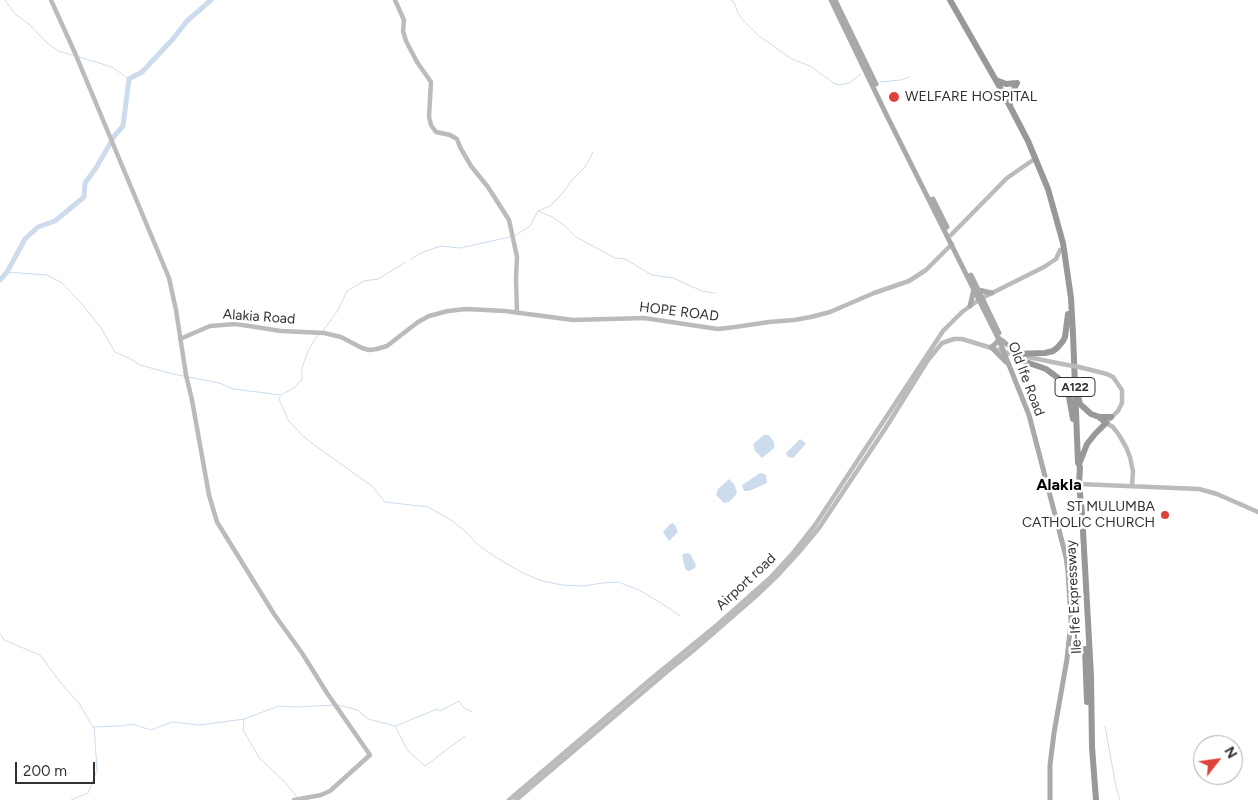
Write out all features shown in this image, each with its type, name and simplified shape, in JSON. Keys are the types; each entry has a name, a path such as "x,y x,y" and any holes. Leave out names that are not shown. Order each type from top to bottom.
{"highway":[{"name":"Ile-Ife Expressway","path":"946,0 1008,110 1033,160 1053,218 1060,250 1068,314 1092,800"},
{"name":"Ile-Ife Expressway","path":"950,0 996,80 1037,160 1048,189 1065,256 1071,298 1096,800"},
{"path":"996,80 1006,84 1018,83 1010,97 1009,105"},
{"path":"1013,354 1053,351 1065,337 1068,314"},
{"path":"1013,354 1046,369 1058,378 1065,387 1069,397 1073,419"},
{"path":"1075,382 1080,404 1091,414 1099,417 1106,423 1087,444 1082,454 1080,465"},
{"path":"1099,417 1113,415"}],"main road":[{"path":"51,0 167,272 176,310 186,376 210,501 217,522 274,614 298,646 335,705 370,755 330,791 321,795 294,800"},
{"path":"395,0 404,20 403,31 406,41 417,62 431,82 429,117 431,125 436,132 450,135 457,139 471,166 488,187 511,224 517,262 517,313"},
{"name":"Old Ife Road","path":"833,0 952,244 977,289"},
{"name":"Old Ife Road","path":"884,106 951,235 1001,340 1013,354 1011,365 1029,415 1052,496 1066,557 1071,621 1068,659 1050,765 1051,800"},
{"path":"951,235 1007,178 1033,160"},
{"name":"HOPE ROAD","path":"337,336 362,348 377,350 388,346 420,320 438,313 466,309 573,320 644,318 718,328 803,319 830,312 874,293 909,281 920,274 952,244"},
{"path":"1060,250 1056,259 1044,267 981,298 962,312 943,331 950,340 962,339 1013,354 1079,367 1113,377 1122,390 1123,399 1121,406 1106,423 1113,427"},
{"path":"970,306 977,289 992,293"},
{"name":"Alakia Road","path":"180,339 210,326 232,324 281,331 321,332 337,336"},
{"name":"Airport road","path":"905,393 943,331"},
{"name":"Airport road","path":"509,800 525,789 739,608 780,568 815,525 928,360 939,346 950,340"},
{"path":"991,347 1001,340 1013,350 1011,365"},
{"path":"991,347 1011,365"},
{"path":"1113,415 1113,427 1126,447 1134,478 1139,486"},
{"path":"1132,486 1134,478"},
{"path":"1079,484 1206,490 1258,512"},
{"name":"Airport road","path":"516,800 525,789"}],"water":[{"path":"764,435 769,435 774,442 774,448 762,458 755,451 753,444"},
{"path":"800,439 806,443 804,446 793,458 788,457 786,453"},
{"path":"760,473 766,475 767,482 749,491 744,491 742,485"},
{"path":"729,479 734,484 737,492 729,502 724,503 716,495 718,489"},
{"path":"673,523 678,532 669,541 663,532"},
{"path":"688,553 696,565 695,568 689,571 686,570 682,555"}],"waterway":[{"path":"5,0 15,14 30,25 45,41 58,51 75,56"},
{"path":"0,280 7,272 25,239 38,227 55,221 84,197 85,183 115,135 123,126 129,79 142,72 187,21 211,0"},
{"path":"731,0 735,4 741,18 759,36 792,59 810,66 835,84 849,83 861,74"},
{"path":"79,57 112,67 129,79"},
{"path":"880,82 910,77"},
{"path":"514,236 530,226 538,211 550,206 562,194 571,181 585,167 593,152"},
{"path":"538,211 564,225 576,237 615,258 625,259 652,275 673,278 702,291 715,293"},
{"path":"411,259 423,252 441,246 460,248 510,237"},
{"path":"323,331 338,310 347,291 364,281 378,279 406,262"},
{"path":"7,272 47,275 62,283 101,328 115,352 140,365 219,383 233,389 281,395 294,388 302,379 302,368 308,351 318,335"},
{"path":"280,397 279,399 288,420 304,437 372,486 385,502 428,507 451,520 478,545 497,558 521,572 542,581 562,585 584,586 618,582 639,590 680,616"},
{"path":"0,633 4,640 40,655 64,687 79,703 94,727 97,770 88,793 71,800"},
{"path":"396,726 437,709 440,711 459,701 464,708 472,712"},
{"path":"244,719 279,706 334,705"},
{"path":"338,705 358,710 368,719 395,726 408,751 425,766 465,736"},
{"path":"94,727 132,724 151,730 172,722 200,725 244,719 243,730 260,759 282,779 298,798"},
{"path":"1105,726 1120,800"}],"place":[{"name":"WELFARE HOSPITAL","path":"894,97"},
{"name":"ST MULUMBA CATHOLIC CHURCH","path":"1165,515"}],"district":[{"name":"AlakIa","path":"1059,485"}]}
